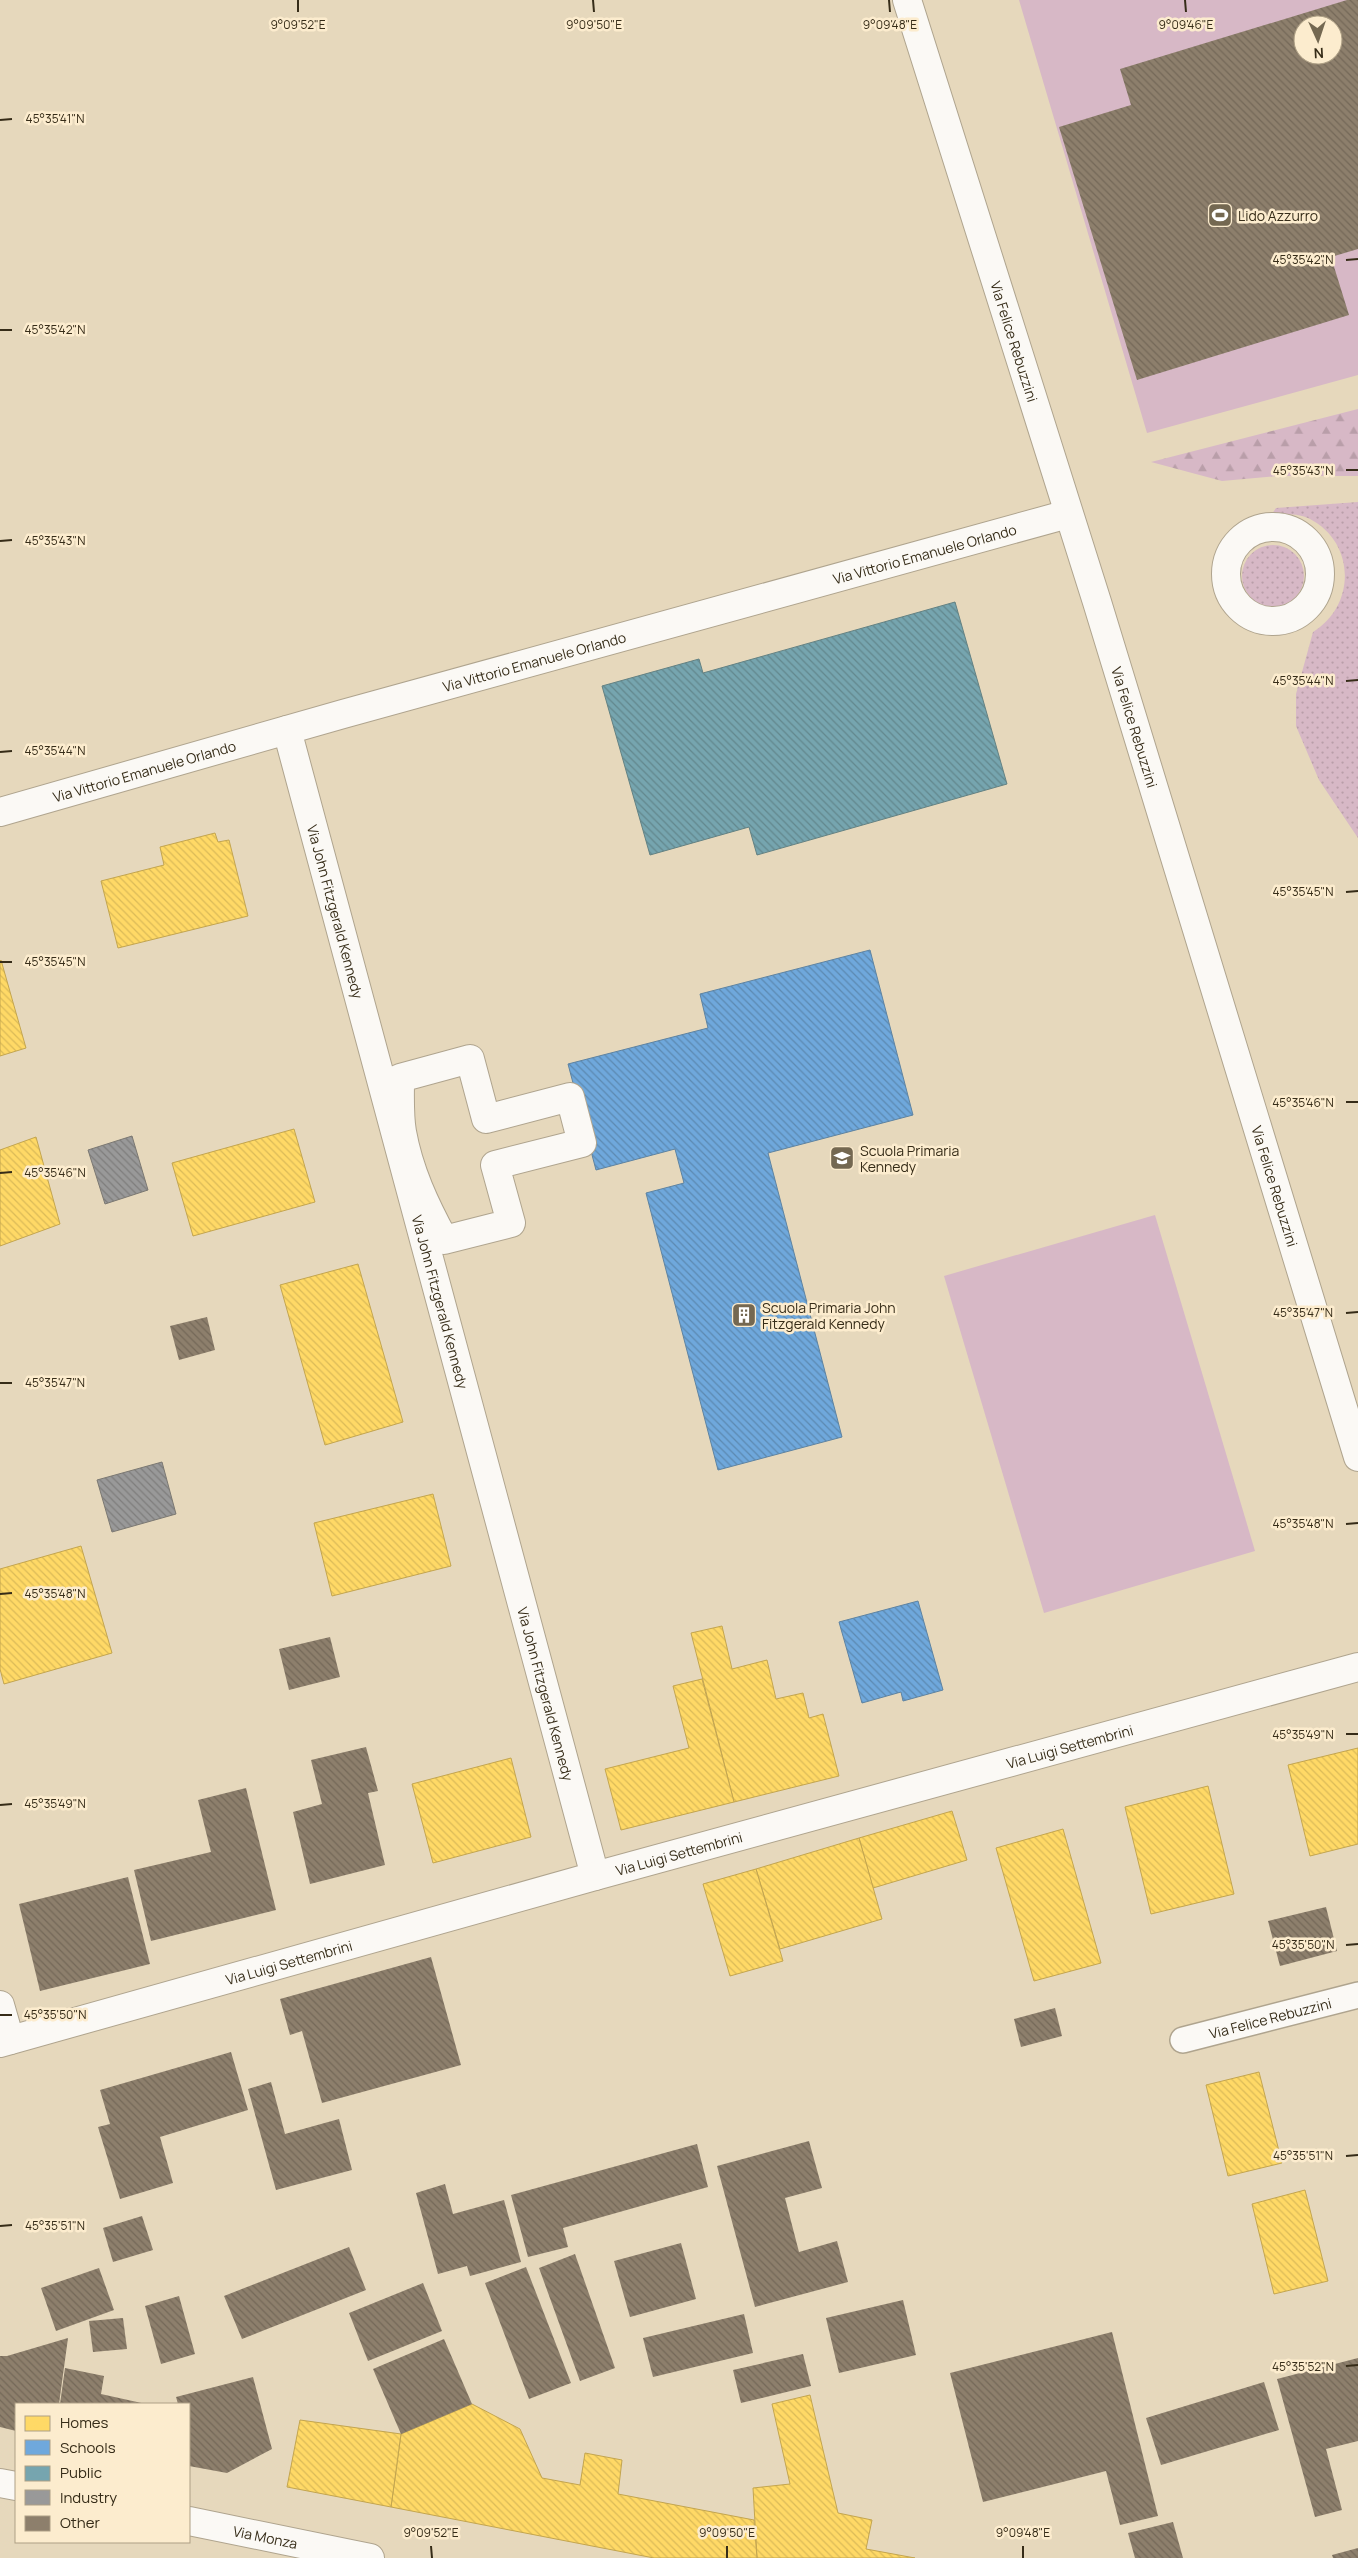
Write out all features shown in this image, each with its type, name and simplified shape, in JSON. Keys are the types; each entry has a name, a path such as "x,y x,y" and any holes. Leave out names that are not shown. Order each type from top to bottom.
{"street":[{"name":"Via Felice Rebuzzini","path":"907,0 1068,514 1358,1457"},
{"name":"Via Vittorio Emanuele Orlando","path":"0,812 287,730 1068,514"},
{"name":"Via John Fitzgerald Kennedy","path":"287,730 595,1876"},
{"path":"470,1059 486,1119 570,1097 582,1143 495,1165 511,1223 444,1240 426,1207 413,1176 402,1131 400,1078 470,1059"},
{"name":"Via Luigi Settembrini","path":"5,2042 595,1876 1358,1667"},
{"path":"0,2005 5,2042"},
{"path":"0,2483 15,2486"},
{"name":"Via Monza","path":"190,2521 370,2558"}],"lane":[{"name":"Via Felice Rebuzzini","path":"1182,2040 1358,1995"}],"green space":[{"name":"Lido Azzurro","path":"1019,0 1358,0 1358,375 1147,433"},
{"path":"1358,409 1358,476 1277,476 1222,481 1151,462"},
{"path":"1358,502 1358,838 1319,780 1296,726 1296,694 1313,632 1327,621 1337,607 1343,591 1345,575 1343,558 1336,543 1325,530 1310,519 1296,515 1272,514 1276,508"},
{"path":"1273,545 1285,548 1295,554 1301,564 1304,576 1301,588 1295,598 1285,604 1273,607 1261,604 1251,598 1245,588 1242,576 1245,564 1251,554 1261,548"},
{"path":"1155,1215 1255,1551 1044,1613 944,1276"}],"building: Homes":[{"path":"215,833 218,842 229,840 248,916 118,948 101,881 164,865 160,847"},
{"path":"0,961 26,1048 0,1056"},
{"path":"294,1129 315,1202 193,1236 172,1163"},
{"path":"36,1137 60,1224 0,1246 0,1150"},
{"path":"358,1264 403,1422 325,1445 280,1285"},
{"path":"433,1494 451,1566 332,1596 314,1523"},
{"path":"81,1546 112,1653 4,1684 0,1669 0,1569"},
{"path":"722,1626 732,1669 767,1660 776,1699 803,1693 809,1718 823,1714 839,1776 734,1802 691,1633"},
{"path":"702,1679 734,1802 621,1830 605,1769 689,1748 673,1686"},
{"path":"1358,1748 1358,1844 1310,1856 1288,1765"},
{"path":"511,1758 531,1837 433,1863 412,1784"},
{"path":"1208,1786 1234,1894 1151,1914 1125,1807"},
{"path":"952,1811 967,1860 873,1888 859,1838"},
{"path":"1063,1829 1101,1963 1034,1981 996,1848"},
{"path":"859,1838 882,1919 780,1949 756,1869"},
{"path":"756,1869 783,1961 730,1976 703,1884"},
{"path":"1259,2072 1282,2163 1228,2176 1206,2085"},
{"path":"1305,2190 1328,2281 1274,2294 1252,2204"},
{"path":"810,2395 838,2513 872,2520 866,2549 915,2558 757,2558 753,2488 790,2484 772,2404"},
{"path":"472,2404 520,2429 542,2478 580,2485 585,2453 622,2460 618,2494 754,2520 757,2558 654,2558 391,2507 401,2434"},
{"path":"300,2420 401,2434 391,2507 287,2487"}],"building: Schools":[{"name":"Scuola Primaria John Fitzgerald Kennedy","path":"870,950 913,1115 768,1153 842,1437 718,1470 646,1193 684,1183 675,1149 596,1170 568,1064 708,1028 700,994"},
{"path":"918,1601 943,1690 903,1701 901,1692 862,1703 839,1622"}],"building: Public":[{"path":"955,602 1007,784 757,855 749,827 650,855 602,686 699,659 703,673"}],"building: Industry":[{"path":"132,1136 148,1190 105,1204 88,1150"},
{"path":"162,1462 176,1514 112,1532 97,1480"}],"building: Other":[{"name":"Lido Azzurro","path":"1347,0 1358,0 1358,249 1331,257 1349,315 1137,380 1059,127 1131,105 1120,69 1293,16 1293,65 1343,65 1343,15 1298,15"},
{"path":"207,1317 215,1350 179,1360 170,1326"},
{"path":"330,1637 340,1677 289,1690 279,1649"},
{"path":"366,1747 378,1791 368,1793 385,1865 310,1884 293,1812 322,1804 311,1760"},
{"path":"246,1788 276,1910 151,1941 134,1870 211,1852 198,1800"},
{"path":"128,1877 150,1964 40,1991 19,1904"},
{"path":"1326,1907 1337,1951 1280,1966 1268,1921"},
{"path":"431,1957 461,2065 322,2103 302,2031 290,2035 280,1999"},
{"path":"1055,2008 1062,2036 1021,2047 1014,2019"},
{"path":"231,2052 248,2110 160,2137 173,2183 120,2199 98,2127 110,2124 100,2090"},
{"path":"271,2082 285,2134 339,2119 352,2170 276,2190 248,2089"},
{"path":"809,2141 822,2188 785,2198 799,2252 837,2241 848,2282 755,2307 717,2166"},
{"path":"697,2144 708,2187 563,2228 568,2247 528,2257 511,2195"},
{"path":"445,2184 453,2214 504,2200 521,2262 470,2276 467,2266 438,2274 416,2193"},
{"path":"142,2216 153,2250 113,2262 103,2228"},
{"path":"681,2243 696,2299 630,2317 614,2261"},
{"path":"349,2247 366,2290 242,2339 224,2296"},
{"path":"575,2254 615,2368 580,2381 539,2268"},
{"path":"526,2267 571,2383 529,2399 485,2283"},
{"path":"99,2268 114,2310 56,2331 41,2288"},
{"path":"423,2283 442,2331 368,2361 349,2313"},
{"path":"179,2296 195,2354 161,2364 145,2306"},
{"path":"903,2300 916,2355 839,2373 826,2318"},
{"path":"744,2314 753,2353 653,2377 643,2338"},
{"path":"123,2318 127,2349 93,2352 89,2321"},
{"path":"1112,2332 1158,2516 1120,2525 1106,2471 983,2502 950,2373"},
{"path":"68,2338 59,2403 15,2403 15,2431 0,2427 0,2356 7,2356"},
{"path":"444,2339 472,2404 401,2434 373,2369"},
{"path":"803,2354 811,2386 741,2403 733,2370"},
{"path":"1358,2358 1358,2441 1326,2449 1342,2510 1315,2517 1277,2379"},
{"path":"65,2368 104,2376 101,2394 142,2403 60,2403"},
{"path":"253,2377 272,2449 227,2473 190,2466 190,2403 178,2403 176,2397"},
{"path":"1264,2382 1279,2430 1161,2465 1146,2418"},
{"path":"1173,2522 1183,2558 1135,2558 1128,2533"},
{"path":"1358,2548 1358,2558 1333,2558 1332,2555"}],"place":[{"name":"Lido Azzurro","path":"1220,215"},
{"name":"Scuola Primaria Kennedy","path":"842,1158"},
{"name":"Scuola Primaria John Fitzgerald Kennedy","path":"744,1315"}]}
